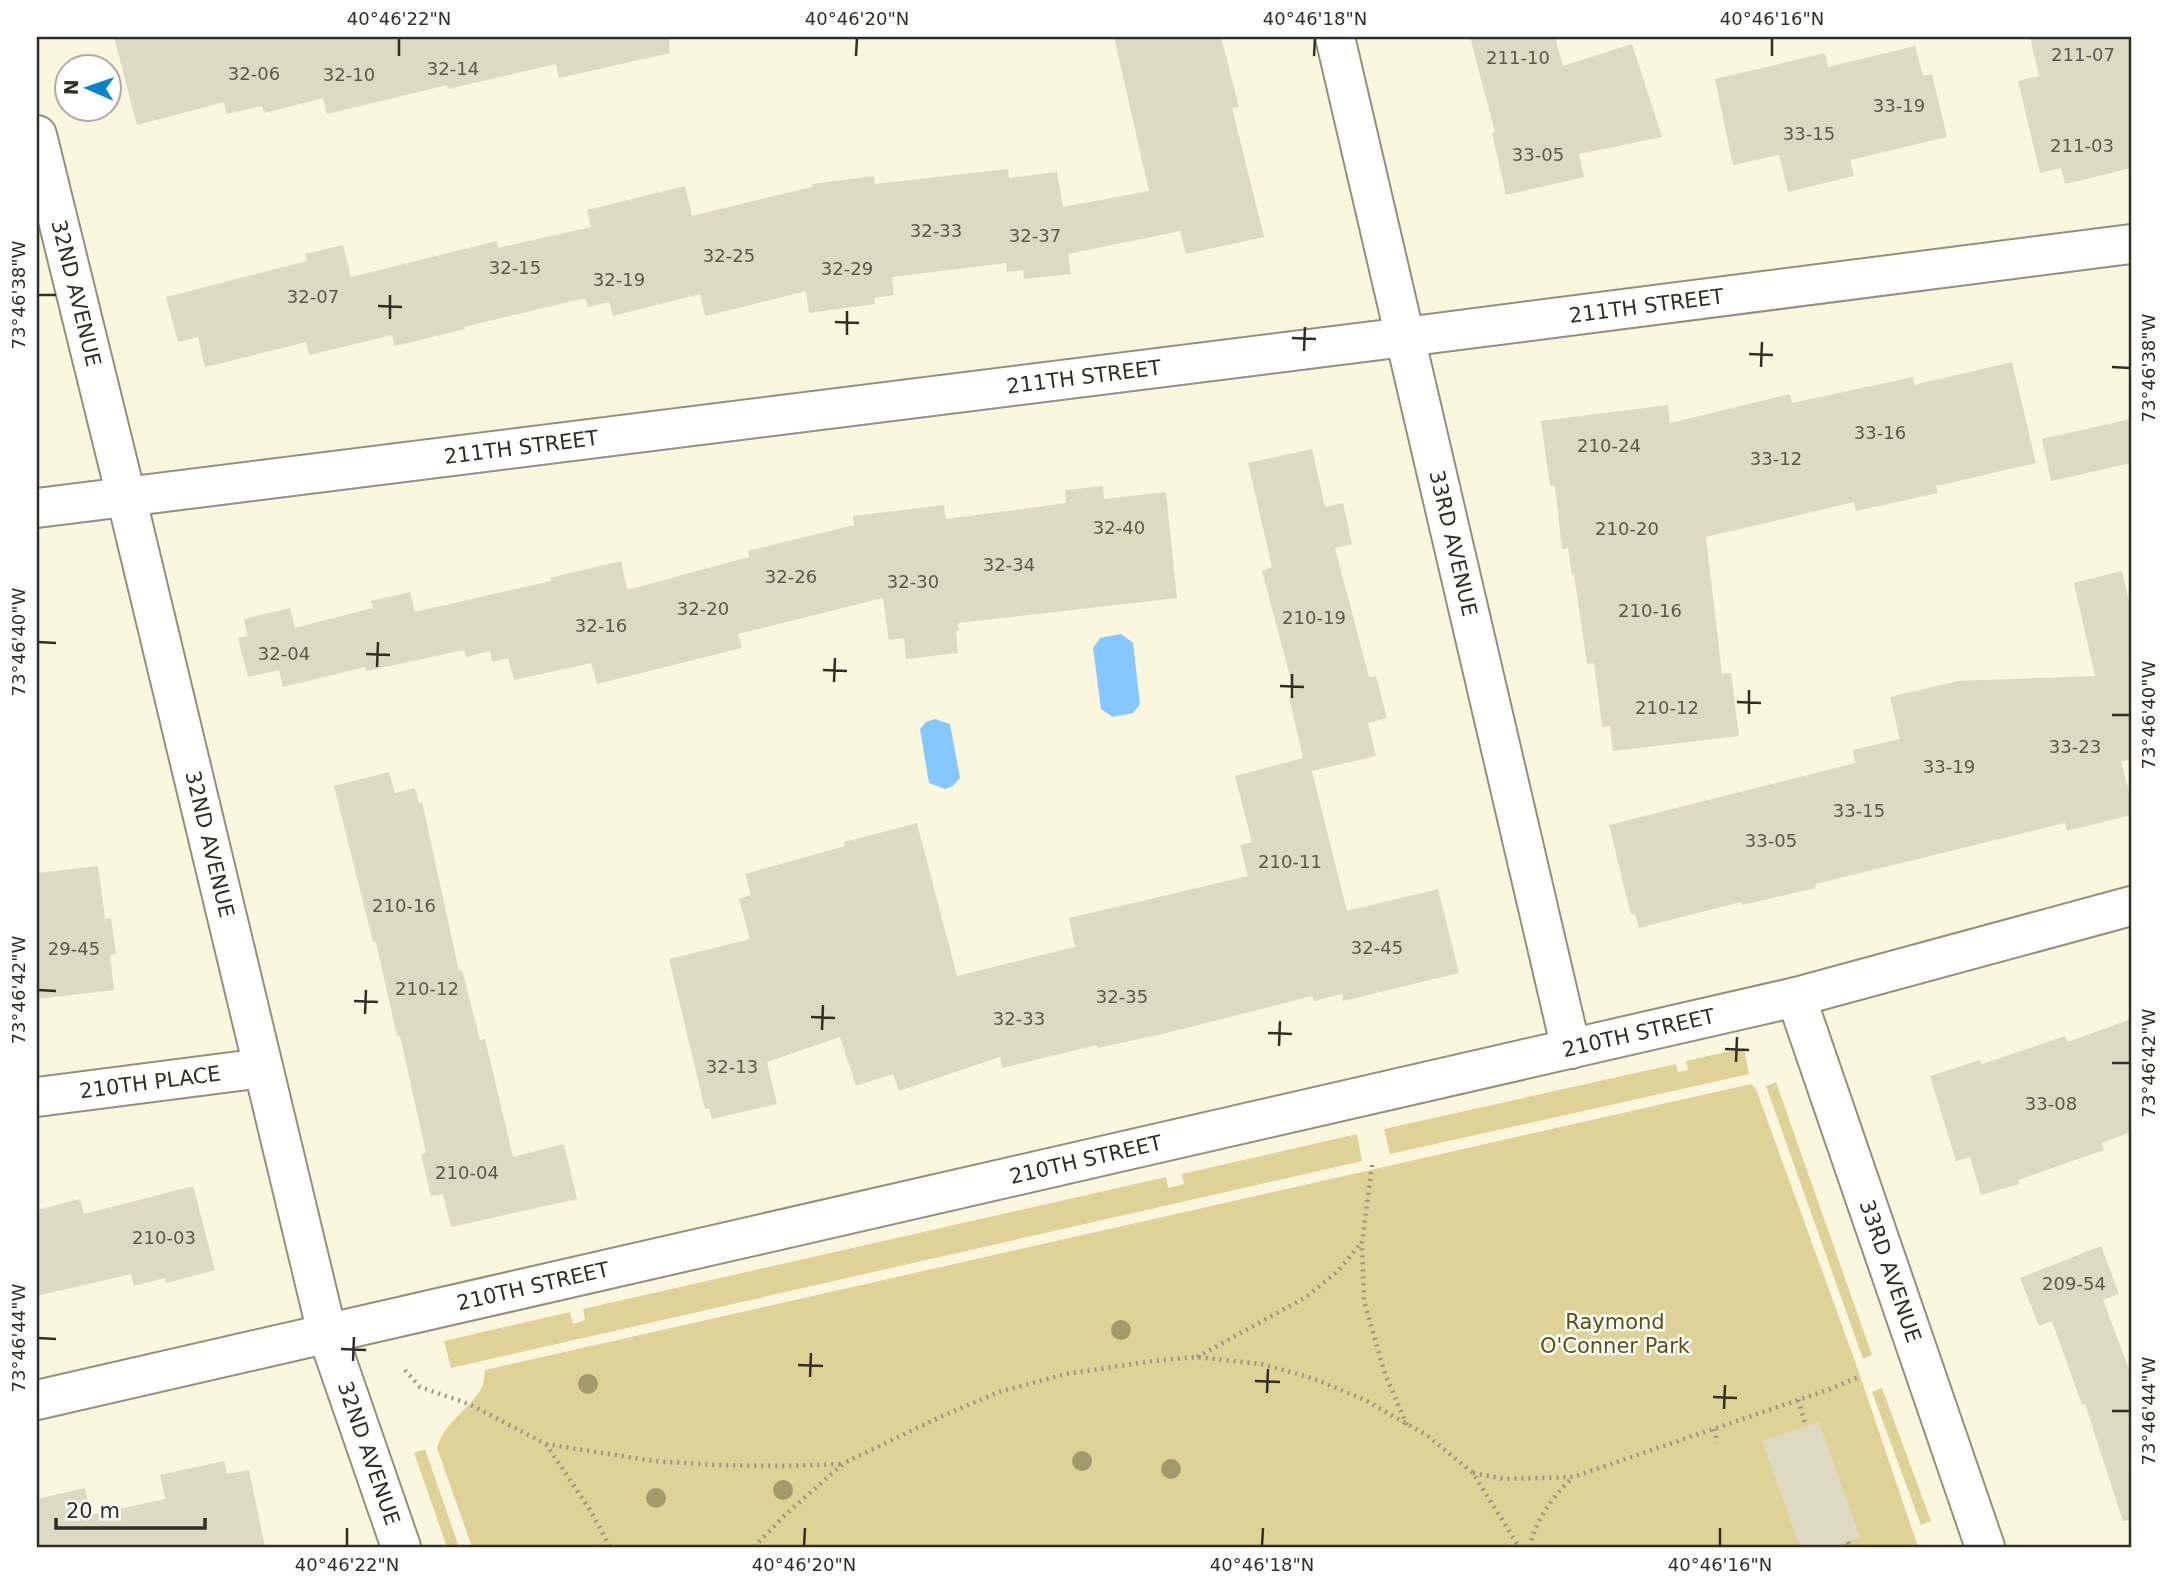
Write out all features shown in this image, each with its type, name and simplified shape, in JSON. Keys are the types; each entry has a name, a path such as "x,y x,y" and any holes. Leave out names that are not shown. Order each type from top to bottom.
{"street":[{"name":"33RD AVENUE","path":"1335,37 1571,1049"},
{"name":"32ND AVENUE","path":"37,135 327,1333 401,1547"},
{"name":"211TH STREET","path":"37,508 2131,244"},
{"name":"210TH STREET","path":"37,1400 1796,997 2131,906"},
{"name":"33RD AVENUE","path":"1796,997 1985,1547"},
{"name":"210TH PLACE","path":"37,1097 263,1068"}],"path":[{"path":"1372,1165 1362,1242 1364,1301 1385,1374 1407,1426"},
{"path":"1196,1357 1306,1297 1338,1271 1362,1242"},
{"path":"754,1547 785,1515 845,1464 940,1417 999,1392 1066,1374 1196,1357 1261,1364 1312,1378 1365,1400 1428,1436 1473,1473 1519,1547"},
{"path":"405,1370 420,1387 469,1404 546,1444 653,1461 718,1465 845,1464"},
{"path":"1473,1473 1505,1479 1573,1477 1861,1376"},
{"path":"1798,1400 1806,1426"},
{"path":"1714,1429 1717,1443"},
{"path":"546,1444 590,1510 610,1547"},
{"path":"1529,1547 1534,1530 1550,1500 1573,1477"}],"green space":[{"path":"1744,1048 1749,1074 1390,1154 1384,1129 1676,1064 1678,1072 1688,1070 1686,1061"},
{"path":"1776,1082 1872,1355 1863,1359 1766,1086"},
{"name":"Raymond O'Conner Park","path":"1751,1084 1756,1089 1855,1361 1918,1547 472,1547 437,1448 444,1432 480,1391 485,1370"},
{"path":"1357,1134 1362,1161 451,1368 444,1341 570,1312 573,1324 585,1320 583,1309 1166,1177 1168,1188 1184,1184 1182,1174"},
{"path":"1882,1388 1931,1521 1921,1525 1872,1392"},
{"path":"425,1449 459,1547 447,1547 414,1453"}],"water":[{"path":"1121,634 1133,643 1140,704 1133,713 1113,717 1101,709 1093,648 1100,638"},
{"path":"935,719 950,724 960,778 953,786 945,789 929,783 920,729 926,722"}],"building":[{"path":"114,37 669,37 670,53 559,78 556,64 448,89 447,85 327,114 323,98 264,113 262,106 227,114 224,102 137,125 122,68 122,52 118,52"},
{"path":"1114,37 1221,37 1239,107 1232,108 1264,237 1186,254 1180,231 1068,254 1071,274 1024,279 1023,270 1007,272 1006,263 892,277 894,295 874,298 875,304 809,313 806,291 705,316 700,294 613,316 609,302 588,307 585,298 395,346 392,335 309,355 306,342 205,367 198,337 178,342 166,297 307,261 305,254 343,245 351,277 497,241 498,248 591,227 587,210 685,186 692,216 812,187 812,184 874,176 875,184 1008,169 1009,178 1057,172 1063,207 1149,191"},
{"path":"1470,37 1555,37 1563,66 1632,44 1662,137 1579,154 1584,177 1506,195 1492,133 1495,132"},
{"path":"2030,37 2131,37 2131,168 2065,184 2061,168 2040,173 2018,81 2039,76"},
{"path":"1915,46 1923,76 1932,74 1947,137 1850,160 1854,176 1788,192 1779,155 1733,165 1715,79 1825,53 1828,67"},
{"path":"2012,362 2036,463 1936,486 1938,493 1856,511 1854,502 1706,537 1722,674 1731,673 1739,736 1613,751 1610,726 1602,727 1594,663 1587,664 1574,574 1572,575 1568,548 1562,549 1555,486 1550,486 1541,421 1668,405 1670,423 1790,394 1792,403 1913,377 1914,385"},
{"path":"2131,419 2131,463 2051,481 2042,439"},
{"path":"1312,449 1325,507 1343,503 1352,544 1335,548 1369,677 1376,676 1387,718 1368,723 1376,756 1312,771 1347,911 1438,889 1459,973 1343,1001 1342,994 1314,1001 1312,996 1166,1033 1098,1048 1097,1045 1002,1068 1000,1057 899,1091 893,1074 856,1086 840,1037 767,1062 777,1104 712,1119 709,1108 705,1109 669,959 750,939 739,899 751,895 745,874 845,846 844,842 917,823 957,976 1075,947 1069,918 1248,876 1240,845 1252,842 1235,776 1303,758 1289,697 1295,695 1262,571 1272,567 1248,463"},
{"path":"1103,486 1104,499 1166,492 1177,598 958,623 958,653 906,659 904,638 889,640 883,598 738,634 742,648 597,684 591,663 514,680 508,658 492,662 490,651 466,657 464,650 366,671 365,667 283,687 279,670 248,677 238,638 248,636 244,619 290,608 295,628 373,608 371,601 410,592 415,612 551,581 550,578 621,561 627,589 631,589 749,557 748,551 854,525 853,516 944,505 946,519 1066,503 1065,490"},
{"path":"2122,571 2131,611 2131,760 2121,761 2131,800 2131,815 2067,831 2065,823 1815,884 1816,888 1742,905 1741,902 1639,928 1635,914 1631,915 1609,825 1855,763 1853,750 1900,739 1890,697 1958,681 2095,676 2074,583"},
{"path":"389,772 395,793 415,788 419,803 422,802 459,971 462,970 480,1040 485,1039 513,1157 564,1144 577,1199 451,1227 443,1194 431,1196 421,1154 426,1153 400,1036 397,1036 376,942 373,942 334,786"},
{"path":"98,866 105,919 111,918 116,954 110,955 114,990 37,999 37,873"},
{"path":"2131,1019 2131,1132 2102,1143 2104,1150 2018,1180 2019,1184 1981,1195 1970,1157 1956,1161 1930,1076 1980,1060 1982,1064 2065,1036 2068,1042"},
{"path":"193,1186 215,1270 166,1283 165,1278 134,1286 131,1274 37,1296 37,1210 80,1199 84,1214"},
{"path":"2101,1246 2119,1294 2103,1300 2131,1375 2131,1520 2123,1521 2085,1404 2082,1405 2052,1321 2039,1326 2020,1278"},
{"path":"1819,1422 1860,1537 1833,1547 1800,1547 1762,1441"},
{"path":"224,1461 227,1474 249,1470 265,1547 37,1547 37,1499 85,1488 91,1515 165,1499 160,1475"}]}
